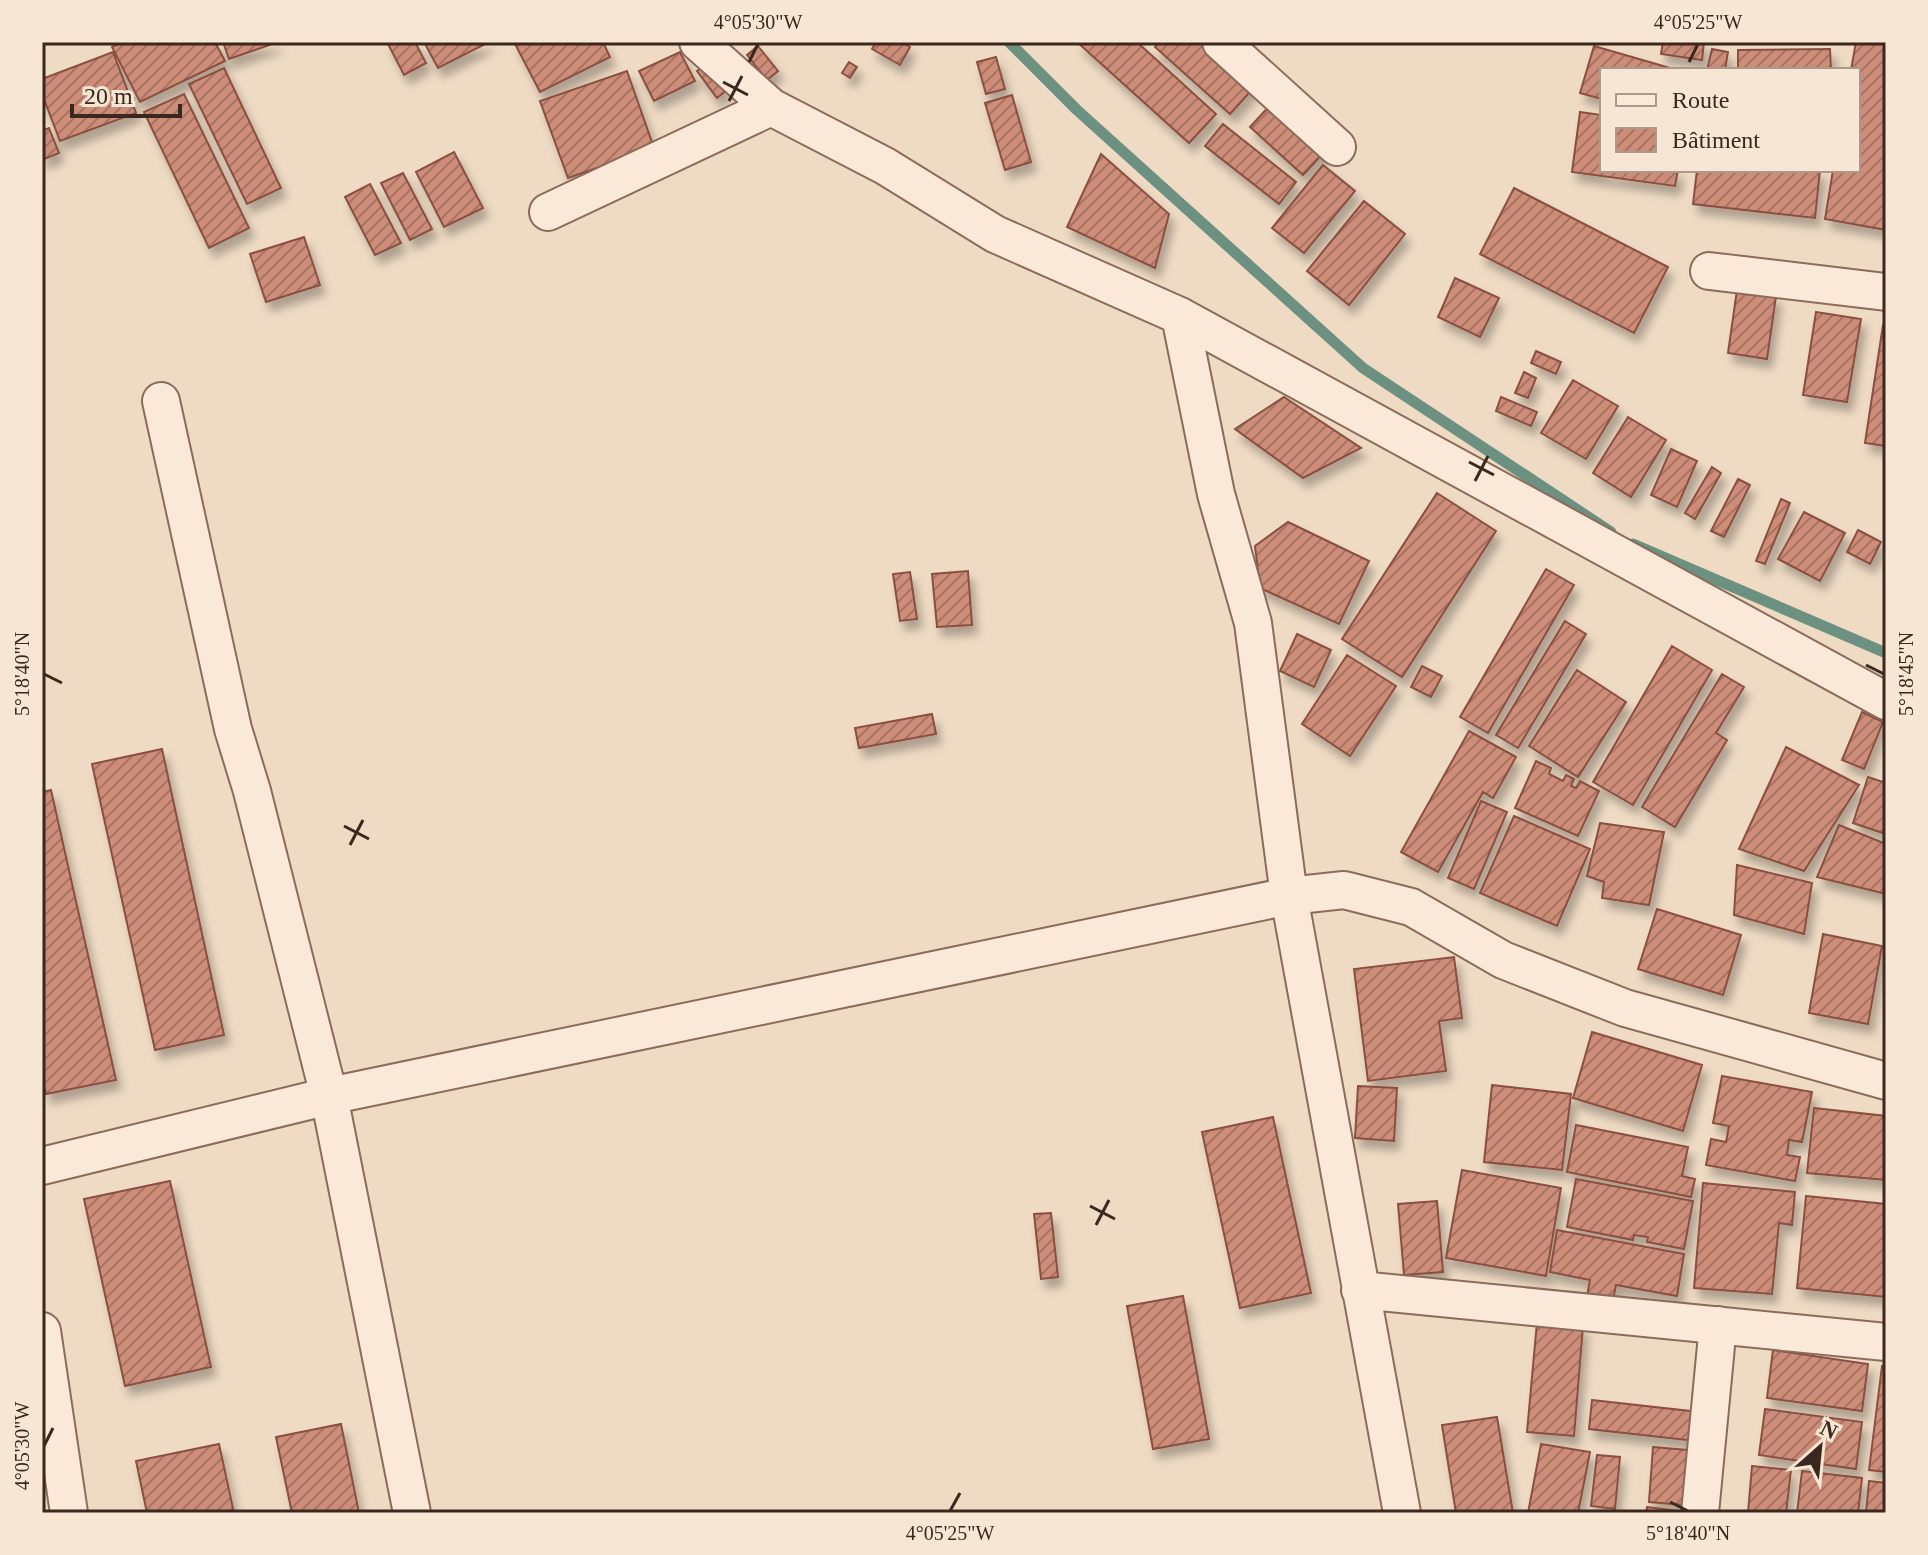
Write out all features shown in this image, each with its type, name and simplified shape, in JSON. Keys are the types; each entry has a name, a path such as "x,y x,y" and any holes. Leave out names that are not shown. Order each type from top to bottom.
{"street":[{"path":"698,42 771,107 885,166 995,234 1180,316 1886,701"},
{"path":"1221,42 1337,147"},
{"path":"548,212 771,107"},
{"path":"1709,271 1886,292"},
{"path":"1180,316 1216,494 1253,623 1289,896 1402,1513"},
{"path":"161,401 233,729 252,791 329,1096 412,1513"},
{"path":"42,1166 329,1096 1289,896 1344,890 1411,907 1503,960 1625,1008 1886,1081"},
{"path":"1360,1290 1886,1342"},
{"path":"1700,1513 1718,1325"},
{"path":"42,1331 69,1513"}],"building":[{"path":"122,42 215,42 225,61 140,102 112,47"},
{"path":"223,42 278,42 229,59"},
{"path":"387,42 415,42 426,63 404,75"},
{"path":"424,42 489,42 438,68"},
{"path":"514,42 603,42 610,57 540,92"},
{"path":"876,42 902,42 910,47 900,65 872,49"},
{"path":"1077,42 1137,42 1216,114 1189,143"},
{"path":"1160,42 1212,42 1258,83 1230,114 1155,47"},
{"path":"1663,42 1704,42 1702,60 1661,54"},
{"path":"1856,42 1886,42 1886,230 1825,219 1833,172 1860,172 1860,68 1851,68"},
{"path":"758,46 778,71 767,80 747,55"},
{"path":"1594,46 1670,68 1600,68 1600,98 1580,93"},
{"path":"1712,49 1728,52 1725,68 1707,68"},
{"path":"1830,49 1831,68 1738,68 1738,50"},
{"path":"113,52 136,113 60,141 42,94 42,79"},
{"path":"680,52 695,81 654,101 639,71"},
{"path":"996,57 1005,89 986,94 977,62"},
{"path":"849,62 857,67 850,78 842,73"},
{"path":"708,63 727,90 717,98 697,71"},
{"path":"224,68 281,188 247,204 189,84"},
{"path":"627,71 654,148 568,178 540,101"},
{"path":"184,94 249,228 209,248 144,112"},
{"path":"1012,95 1031,162 1005,170 985,103"},
{"path":"1275,100 1327,149 1303,175 1250,127"},
{"path":"1580,112 1600,115 1600,172 1678,172 1675,186 1572,172"},
{"path":"1223,124 1296,182 1279,204 1205,146"},
{"path":"49,128 59,153 42,160 42,131"},
{"path":"454,152 483,208 444,227 416,172"},
{"path":"1101,154 1169,214 1155,268 1067,227"},
{"path":"1323,165 1355,191 1304,253 1272,228"},
{"path":"1697,172 1820,172 1815,218 1693,204"},
{"path":"403,173 432,229 410,240 381,183"},
{"path":"370,184 401,243 375,255 345,197"},
{"path":"1514,188 1668,267 1634,333 1480,254"},
{"path":"1364,201 1405,234 1349,305 1307,271"},
{"path":"304,237 320,285 266,302 250,254"},
{"path":"1455,278 1499,298 1480,337 1438,317"},
{"path":"1737,290 1776,296 1767,359 1728,353"},
{"path":"1816,312 1861,319 1847,402 1803,395"},
{"path":"1883,325 1886,326 1886,446 1865,443"},
{"path":"1536,351 1561,362 1556,374 1531,363"},
{"path":"1524,372 1536,378 1528,398 1515,393"},
{"path":"1573,380 1618,406 1586,459 1541,433"},
{"path":"1284,397 1361,448 1303,478 1235,429"},
{"path":"1501,397 1537,412 1531,426 1496,411"},
{"path":"1628,417 1666,440 1631,497 1593,473"},
{"path":"1671,449 1697,461 1677,507 1651,495"},
{"path":"1712,467 1721,473 1695,519 1685,513"},
{"path":"1738,479 1750,485 1724,537 1711,531"},
{"path":"1437,493 1496,531 1402,677 1342,639"},
{"path":"1781,499 1790,503 1765,564 1756,561"},
{"path":"1804,512 1845,533 1820,581 1778,559"},
{"path":"1288,522 1369,561 1339,624 1260,588 1255,546"},
{"path":"1858,530 1881,542 1870,564 1847,552"},
{"path":"1546,569 1574,585 1488,733 1460,717"},
{"path":"968,571 972,625 937,627 932,574"},
{"path":"910,572 917,619 900,621 893,574"},
{"path":"1565,621 1586,634 1518,748 1496,735"},
{"path":"1297,634 1331,650 1314,687 1280,671"},
{"path":"1672,646 1712,670 1633,805 1593,782"},
{"path":"1347,655 1396,686 1350,756 1302,724"},
{"path":"1422,666 1442,676 1431,697 1411,687"},
{"path":"1577,670 1626,702 1578,777 1529,746"},
{"path":"1722,674 1744,687 1716,733 1727,740 1675,827 1642,807"},
{"path":"1862,712 1883,722 1864,769 1842,760"},
{"path":"932,714 936,734 859,748 855,728"},
{"path":"1469,731 1516,757 1493,798 1483,792 1438,872 1401,852"},
{"path":"1786,747 1859,785 1804,871 1739,849"},
{"path":"162,749 224,1035 155,1050 92,764"},
{"path":"1536,761 1551,768 1549,774 1563,781 1566,775 1574,779 1571,786 1576,788 1580,781 1599,791 1578,836 1515,808"},
{"path":"1868,777 1886,783 1886,834 1853,823"},
{"path":"51,790 116,1080 46,1094 42,1077 42,792"},
{"path":"1481,801 1507,812 1474,889 1448,878"},
{"path":"1514,816 1590,849 1557,926 1480,893"},
{"path":"1600,823 1664,832 1649,905 1602,898 1604,882 1587,876"},
{"path":"1839,825 1886,844 1886,894 1817,877"},
{"path":"1737,865 1812,883 1804,934 1734,915"},
{"path":"1657,909 1741,935 1723,995 1638,969"},
{"path":"1823,934 1882,946 1868,1024 1809,1013"},
{"path":"1454,957 1462,1018 1439,1021 1446,1071 1368,1081 1354,969"},
{"path":"1592,1032 1702,1065 1683,1131 1573,1098"},
{"path":"1722,1076 1812,1092 1802,1142 1789,1140 1787,1155 1800,1157 1795,1181 1706,1165 1711,1139 1726,1142 1729,1126 1713,1123"},
{"path":"1492,1085 1571,1094 1562,1170 1484,1162"},
{"path":"1358,1086 1397,1088 1394,1141 1355,1138"},
{"path":"1814,1108 1886,1116 1886,1180 1807,1173"},
{"path":"1273,1117 1311,1293 1240,1308 1202,1132"},
{"path":"1576,1125 1688,1147 1682,1176 1695,1179 1691,1197 1567,1172"},
{"path":"1462,1170 1561,1188 1546,1276 1446,1258"},
{"path":"1576,1179 1693,1201 1684,1249 1647,1242 1648,1237 1634,1235 1633,1240 1567,1227"},
{"path":"170,1181 211,1367 125,1386 84,1199"},
{"path":"1703,1183 1795,1192 1792,1225 1779,1223 1772,1294 1694,1288"},
{"path":"1806,1196 1886,1204 1886,1297 1797,1288"},
{"path":"1437,1201 1443,1272 1404,1275 1398,1204"},
{"path":"1051,1213 1058,1277 1041,1279 1034,1214"},
{"path":"1557,1230 1684,1254 1677,1296 1616,1285 1612,1305 1586,1301 1590,1280 1550,1272"},
{"path":"1183,1296 1209,1439 1153,1449 1127,1306"},
{"path":"1537,1322 1583,1326 1574,1436 1527,1432"},
{"path":"1773,1350 1868,1364 1862,1411 1767,1398"},
{"path":"1882,1366 1886,1366 1886,1472 1869,1470"},
{"path":"1592,1400 1699,1412 1696,1441 1589,1429"},
{"path":"1765,1409 1862,1422 1856,1469 1759,1455"},
{"path":"1497,1417 1513,1513 1456,1513 1442,1425"},
{"path":"341,1424 359,1513 292,1513 276,1437"},
{"path":"219,1444 234,1513 147,1513 136,1461"},
{"path":"1541,1444 1590,1452 1578,1513 1528,1513"},
{"path":"1653,1447 1699,1451 1695,1506 1649,1502"},
{"path":"1597,1455 1620,1457 1615,1509 1591,1506"},
{"path":"1752,1466 1791,1470 1786,1513 1748,1513"},
{"path":"1802,1471 1862,1478 1858,1513 1797,1513"},
{"path":"1869,1481 1886,1483 1886,1513 1866,1513"},
{"path":"1647,1507 1686,1512 1686,1513 1646,1513"}],"waterway":[{"path":"1009,42 1077,110 1363,368 1611,532"},
{"path":"1633,544 1886,653"}]}
